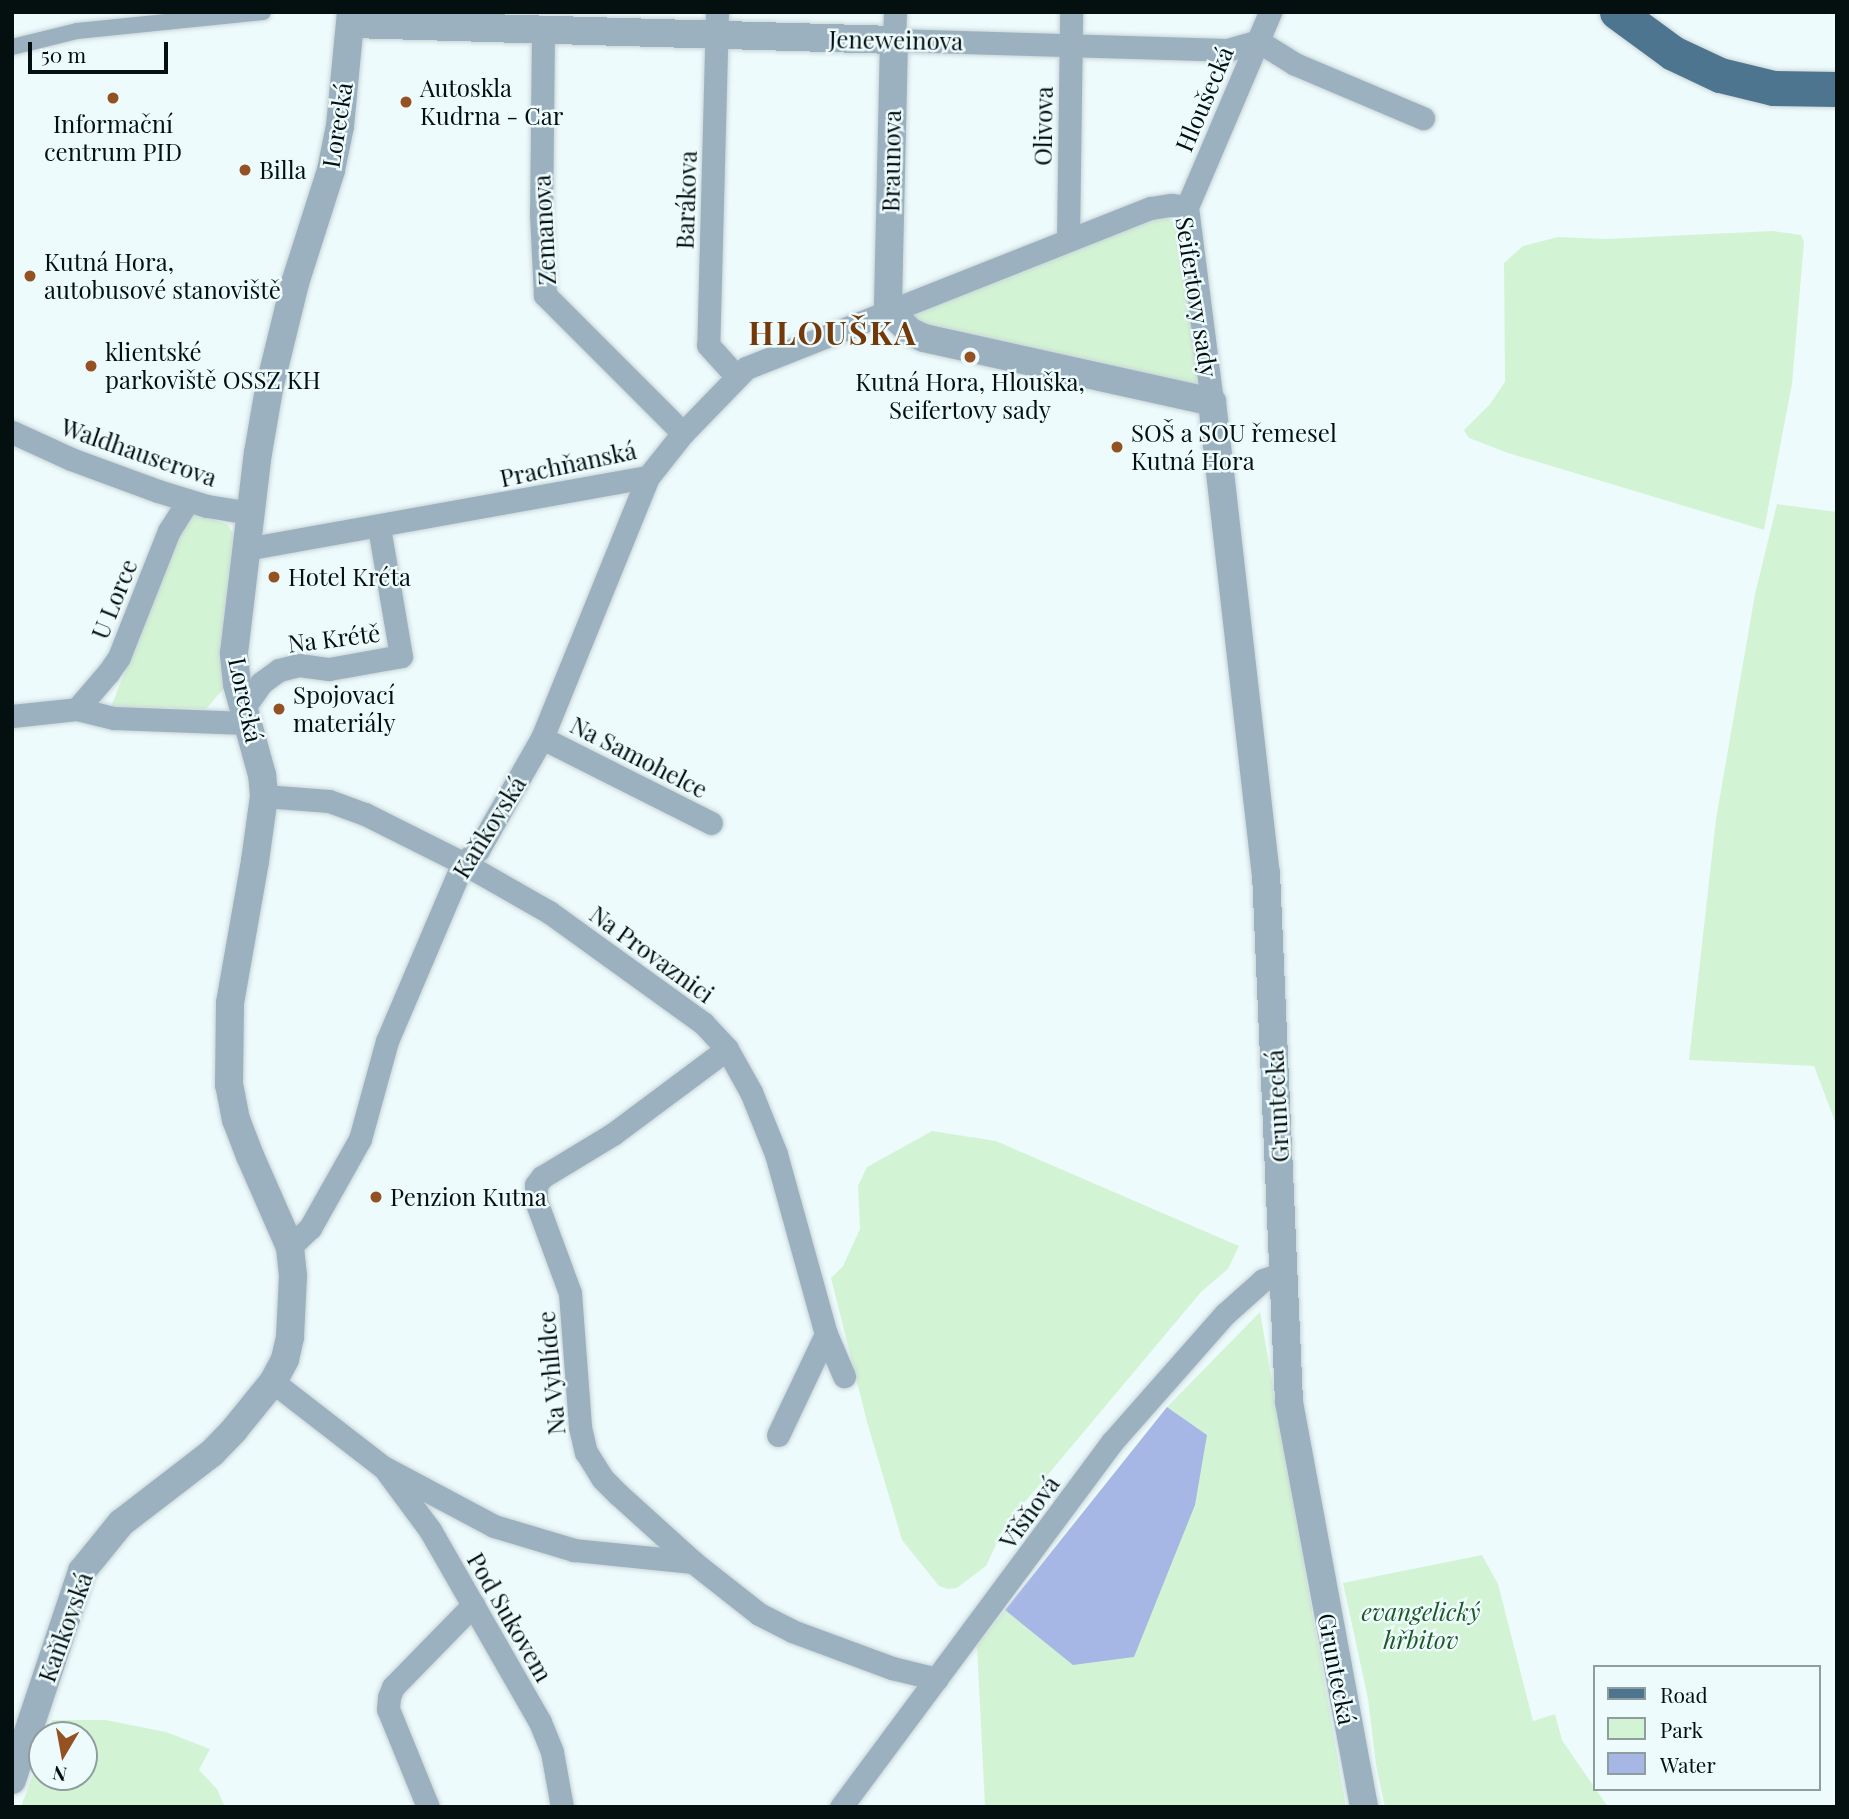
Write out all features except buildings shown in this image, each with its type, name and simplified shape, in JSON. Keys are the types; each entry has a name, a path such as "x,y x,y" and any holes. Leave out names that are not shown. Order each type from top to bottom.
{"main road":[{"path":"1617,12 1672,53 1720,75 1773,88 1837,89"}],"street":[{"path":"12,47 78,31 263,12"},
{"name":"Braunova","path":"888,310 895,12"},
{"name":"Olivova","path":"1068,240 1071,12"},
{"name":"Hloušecká","path":"1187,207 1270,12"},
{"name":"Jeneweinova","path":"351,18 717,24 894,40 1227,50 1258,41"},
{"name":"Lorecká","path":"273,1382 285,1359 290,1336 293,1276 290,1247 236,1120 229,1086 230,1003 264,796 262,775 245,716 234,653 269,389 298,272 331,170 351,18"},
{"name":"Zemanova","path":"543,21 541,214 545,295 683,433"},
{"name":"Barákova","path":"717,24 708,345 737,377"},
{"path":"1258,41 1295,64 1423,118"},
{"name":"Seifertovy sady","path":"1171,205 1187,207 1212,402 924,338 911,332 888,310 1068,240 1151,208 1171,205"},
{"name":"Prachňanská","path":"246,549 648,477 683,433 746,368 888,310"},
{"name":"Gruntecká","path":"1212,402 1266,873 1285,1340 1293,1437 1364,1807"},
{"name":"Waldhauserova","path":"12,432 71,459 188,501 251,513"},
{"name":"Kaňkovská","path":"290,1247 310,1228 360,1139 387,1041 463,863 478,850 542,738 648,477"},
{"name":"U Lorce","path":"76,709 119,657 169,531 188,501"},
{"name":"Na Krétě","path":"245,716 261,683 279,670 299,665 329,669 401,656 379,527"},
{"path":"12,716 76,709 114,718 245,716"},
{"name":"Na Samohelce","path":"542,738 711,823"},
{"name":"Na Provaznici","path":"264,796 329,801 365,814 463,863 549,912 703,1023 727,1049 751,1092 776,1154 826,1334 844,1376"},
{"name":"Na Vyhlídce","path":"727,1049 613,1134 542,1177 535,1192 570,1293 580,1427 586,1452 602,1478 693,1563 759,1614 792,1631 892,1668 937,1679"},
{"name":"Višňová","path":"850,1804 937,1679 1112,1443 1181,1361 1263,1280 1283,1273"},
{"path":"778,1435 826,1334"},
{"name":"Kaňkovská","path":"12,1780 82,1571 121,1523 212,1453 273,1382"},
{"name":"Pod Sukovem","path":"273,1382 383,1466 494,1526 531,1540 574,1550 693,1563"},
{"name":"Pod Sukovem","path":"383,1466 430,1530 540,1723 552,1752 562,1807"},
{"path":"632,1555 646,1519"},
{"path":"428,1807 388,1709 389,1697 393,1687 473,1605"}],"green space":[{"path":"1161,215 1180,226 1203,382 1198,389 929,331 910,313"},
{"path":"1772,231 1801,235 1804,242 1792,384 1764,530 1508,453 1469,438 1464,430 1490,404 1505,382 1504,263 1523,246 1558,237 1607,239"},
{"path":"1777,504 1837,512 1837,1127 1814,1066 1689,1060 1716,819 1755,594"},
{"path":"192,511 228,525 234,536 226,686 206,709 111,707 187,512"},
{"path":"932,1131 996,1141 1239,1246 1228,1269 1201,1292 1005,1526 986,1566 957,1588 948,1589 939,1586 902,1540 867,1422 831,1278 843,1266 860,1229 858,1186 867,1167"},
{"path":"1260,1312 1346,1807 985,1807 977,1646 1005,1610 1073,1664 1207,1435 1167,1407"},
{"name":"evangelický hřbitov","path":"1482,1555 1498,1584 1533,1721 1555,1714 1562,1740 1594,1787 1594,1791 1597,1791 1608,1807 1385,1807 1376,1765 1368,1699 1343,1583"},
{"path":"106,1720 166,1732 210,1749 199,1770 217,1789 225,1807 21,1807 28,1788 28,1791 98,1791 98,1721 52,1721"}],"water":[{"path":"1167,1407 1207,1435 1195,1505 1134,1657 1073,1665 1005,1610"}],"place":[{"name":"Informační centrum PID","path":"113,98"},
{"name":"Autoskla Kudrna - Car","path":"406,102"},
{"name":"Billa","path":"245,170"},
{"name":"Kutná Hora, autobusové stanoviště","path":"30,276"},
{"name":"Kutná Hora, Hlouška, Seifertovy sady","path":"970,357"},
{"name":"klientské parkoviště OSSZ KH","path":"91,366"},
{"name":"SOŠ a SOU řemesel Kutná Hora","path":"1117,447"},
{"name":"Hotel Kréta","path":"274,577"},
{"name":"Spojovací materiály","path":"279,709"},
{"name":"Penzion Kutna","path":"376,1197"}],"district":[{"name":"HLOUŠKA","path":"833,332"}]}
